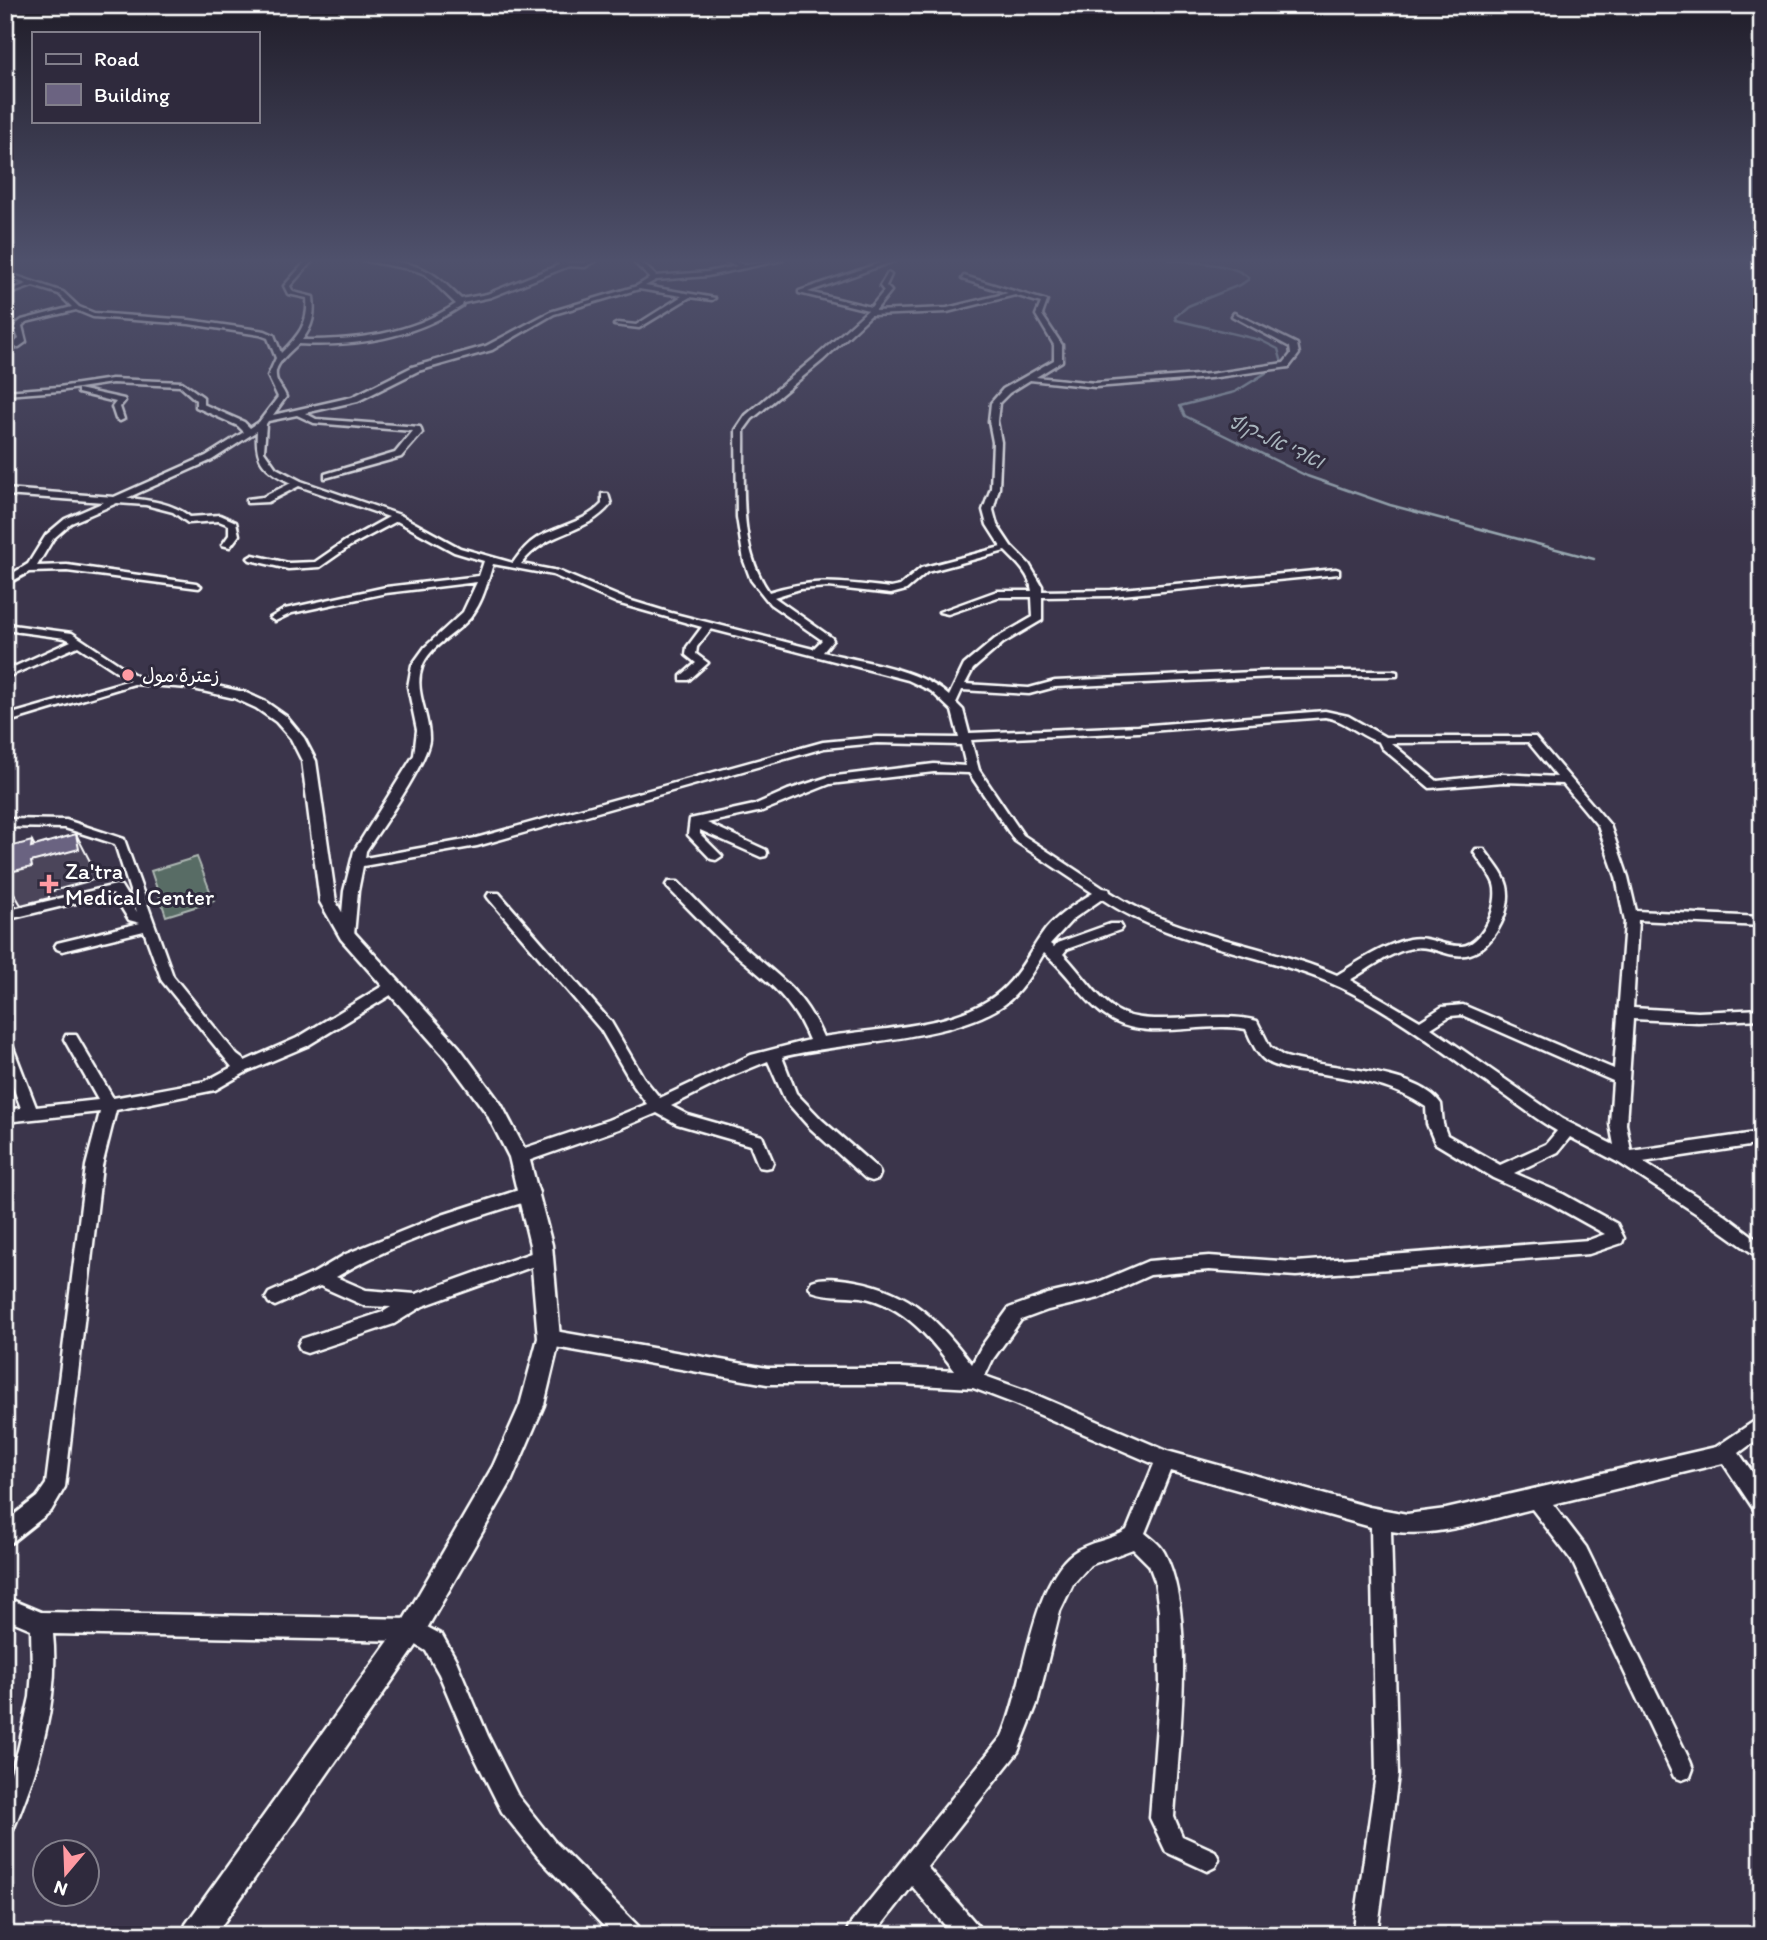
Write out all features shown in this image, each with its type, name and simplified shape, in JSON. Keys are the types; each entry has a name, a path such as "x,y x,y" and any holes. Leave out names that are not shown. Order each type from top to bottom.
{"street":[{"path":"276,351 279,357"},
{"path":"5,582 27,569 40,557 50,537 68,521 108,500 195,465 264,422 282,397 271,375 279,357 288,351"},
{"path":"264,422 335,405 403,374 481,351"},
{"path":"815,654 828,640 767,596 752,577 743,541 740,430 749,417 828,351"},
{"path":"951,703 968,667 984,652 1038,618 1038,592 1026,566 1007,548 992,525 988,510 995,488 997,442 994,412 995,403 1006,391 1058,361 1058,351"},
{"path":"1027,378 1096,385 1210,376 1286,365 1295,354 1295,351"},
{"path":"5,393 112,381 182,384 200,399 199,405 241,424 250,433"},
{"path":"73,387 121,401 116,407 120,419"},
{"path":"300,413 323,422 417,429 418,433 398,455 328,476"},
{"path":"264,422 260,451 274,470 298,483 397,517 457,550 489,560 555,573 621,601 912,678 935,689 957,710 973,770 1019,838 1129,911 1162,925 1304,966 1338,981 1420,1028 1568,1129 1625,1158 1712,1215 1762,1254"},
{"path":"250,501 265,500 298,483"},
{"path":"5,492 167,506 188,520 220,518 233,524 234,535 227,545"},
{"path":"515,566 526,549 544,536 599,515 607,504 605,496"},
{"path":"253,558 288,566 317,565 346,544 397,517"},
{"path":"767,596 799,586 828,584 891,592 903,588 924,570 1007,548"},
{"path":"347,936 351,891 360,852 421,755 425,742 425,727 414,690 417,664 473,606 489,560"},
{"path":"27,569 67,568 196,586"},
{"path":"944,612 997,594 1111,593 1336,572"},
{"path":"275,618 289,611 387,590 483,578"},
{"path":"685,678 703,663 691,656 692,647 709,625"},
{"path":"5,627 68,635 139,681"},
{"path":"5,675 80,641"},
{"path":"960,687 1029,691 1055,684 1275,674 1393,674"},
{"path":"5,720 139,681 196,685 243,695 277,713 309,761 328,902 347,936 452,1052 494,1109 519,1157 531,1194 542,1256 549,1338 532,1405 502,1474 412,1630 197,1935"},
{"path":"358,863 477,842 823,744 1138,729 1325,714 1350,718 1374,738 1384,740 1531,739 1604,825 1622,877 1630,915 1618,1124 1625,1158"},
{"path":"1384,740 1386,746 1434,785 1503,778 1566,781"},
{"path":"694,822 758,808 828,781 934,768 973,770"},
{"path":"694,822 761,853"},
{"path":"694,822 694,835 716,856"},
{"path":"5,823 66,824 120,842 167,978 232,1059 243,1068"},
{"path":"1338,981 1384,955 1419,942 1468,950 1478,945 1496,919 1502,901 1500,881 1489,870 1480,852"},
{"path":"673,885 729,940 780,980 808,1014 818,1043"},
{"path":"5,916 116,889 134,917 147,922"},
{"path":"519,1157 657,1105 726,1069 818,1043 931,1027 993,1005 1050,950 1069,913 1104,892"},
{"path":"494,896 606,1026 638,1081 657,1105 683,1120 756,1140 765,1162"},
{"path":"1630,915 1679,920 1762,922"},
{"path":"62,946 147,922"},
{"path":"1050,950 1115,927"},
{"path":"974,1380 987,1353 1016,1314 1048,1301 1099,1290 1148,1268 1209,1263 1310,1268 1589,1247 1616,1238 1611,1229 1557,1199 1499,1173 1441,1139 1434,1124 1433,1104 1421,1095 1365,1076 1287,1063 1270,1056 1252,1025 1232,1019 1146,1023 1125,1021 1105,1010 1050,950"},
{"path":"5,1116 109,1105 210,1086 297,1044 394,986"},
{"path":"1420,1028 1447,1011 1463,1010 1621,1078"},
{"path":"1625,1013 1698,1017 1762,1014"},
{"path":"5,1535 44,1504 55,1487 94,1166 109,1105 71,1039"},
{"path":"5,1045 30,1112"},
{"path":"773,1054 790,1096 816,1124 872,1174"},
{"path":"1499,1173 1552,1148 1568,1129"},
{"path":"1625,1158 1762,1138"},
{"path":"275,1298 320,1279 352,1259 531,1194"},
{"path":"307,1345 388,1318 417,1301 542,1256"},
{"path":"320,1279 365,1297 417,1301"},
{"path":"818,1286 870,1289 895,1298 935,1331 974,1380"},
{"path":"549,1338 767,1376 901,1376 974,1380 1165,1460 1381,1520 1406,1524 1446,1519 1720,1455 1762,1425"},
{"path":"1726,1450 1762,1504"},
{"path":"858,1935 1010,1744 1025,1707 1059,1585 1077,1562 1091,1553 1126,1543 1134,1536 1165,1460"},
{"path":"1535,1497 1579,1554 1682,1769"},
{"path":"1365,1935 1387,1775 1381,1520"},
{"path":"1134,1536 1156,1557 1164,1576 1171,1630 1162,1818 1174,1844 1207,1859"},
{"path":"5,1607 40,1623 412,1630 434,1643 447,1666 480,1744 510,1804 546,1849 629,1935"},
{"path":"5,1822 33,1735 45,1647 40,1623"},
{"path":"913,1868 969,1935"}],"green space":[{"path":"197,857 214,901 166,916 151,871"}],"building":[{"path":"76,834 79,849 31,862 32,867 5,873 5,848 32,841 31,847"}],"waterway":[{"name":"ואדי אל-קוף","path":"1278,351 1282,363 1235,392 1180,406 1185,416 1307,476 1390,505 1594,559"}],"place":[{"name":"زعترة مول","path":"128,675"},
{"name":"Za'tra Medical Center","path":"49,884"}]}
